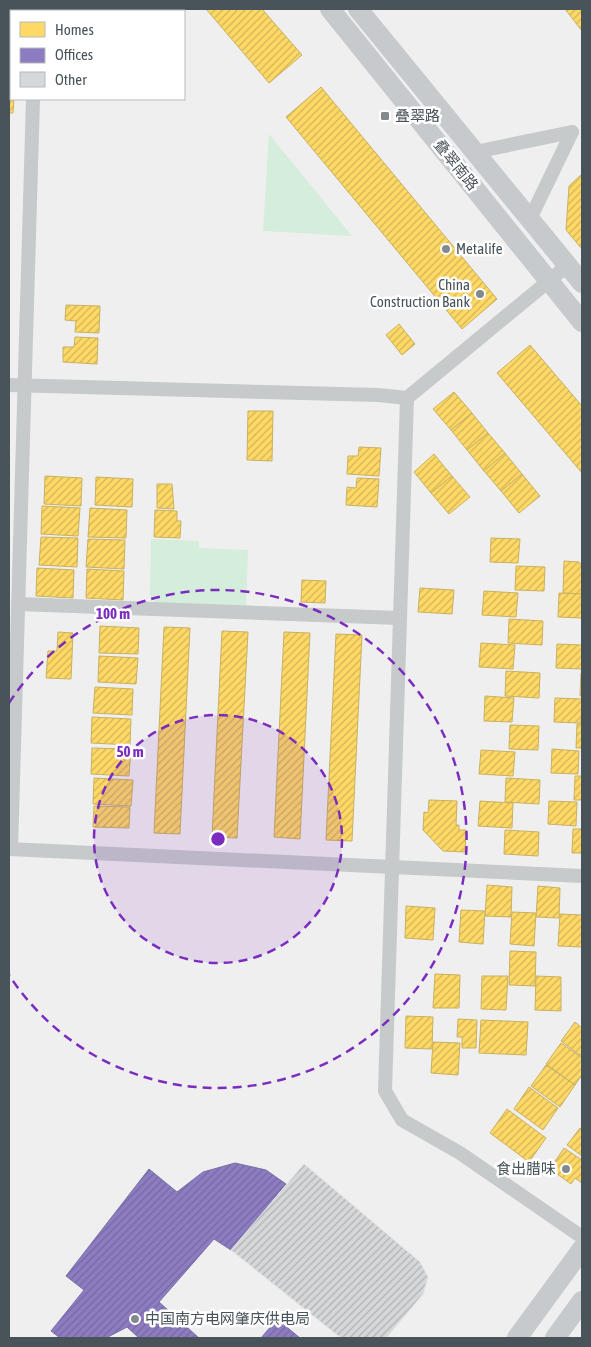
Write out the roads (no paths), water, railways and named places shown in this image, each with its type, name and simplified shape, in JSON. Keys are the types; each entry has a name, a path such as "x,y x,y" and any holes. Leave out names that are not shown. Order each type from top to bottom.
{"main road":[{"name":"叠翠南路","path":"330,9 582,322"},
{"name":"叠翠南路","path":"358,9 582,283"},
{"path":"457,167 476,152"},
{"path":"512,235 530,218"},
{"path":"518,1338 582,1249"},
{"path":"555,1338 582,1301"}],"street":[{"path":"33,100 10,849 582,876"},
{"path":"476,152 572,132 530,218"},
{"path":"9,385 378,395 407,398 568,265"},
{"path":"407,398 385,1091 402,1120 460,1153 582,1236"},
{"path":"18,604 399,618"}],"place":[{"name":"叠翠路","path":"385,116"},
{"name":"Metalife","path":"446,249"},
{"name":"China Construction Bank","path":"480,294"},
{"name":"食出腊味","path":"566,1169"},
{"name":"中国南方电网肇庆供电局","path":"135,1319"}]}
